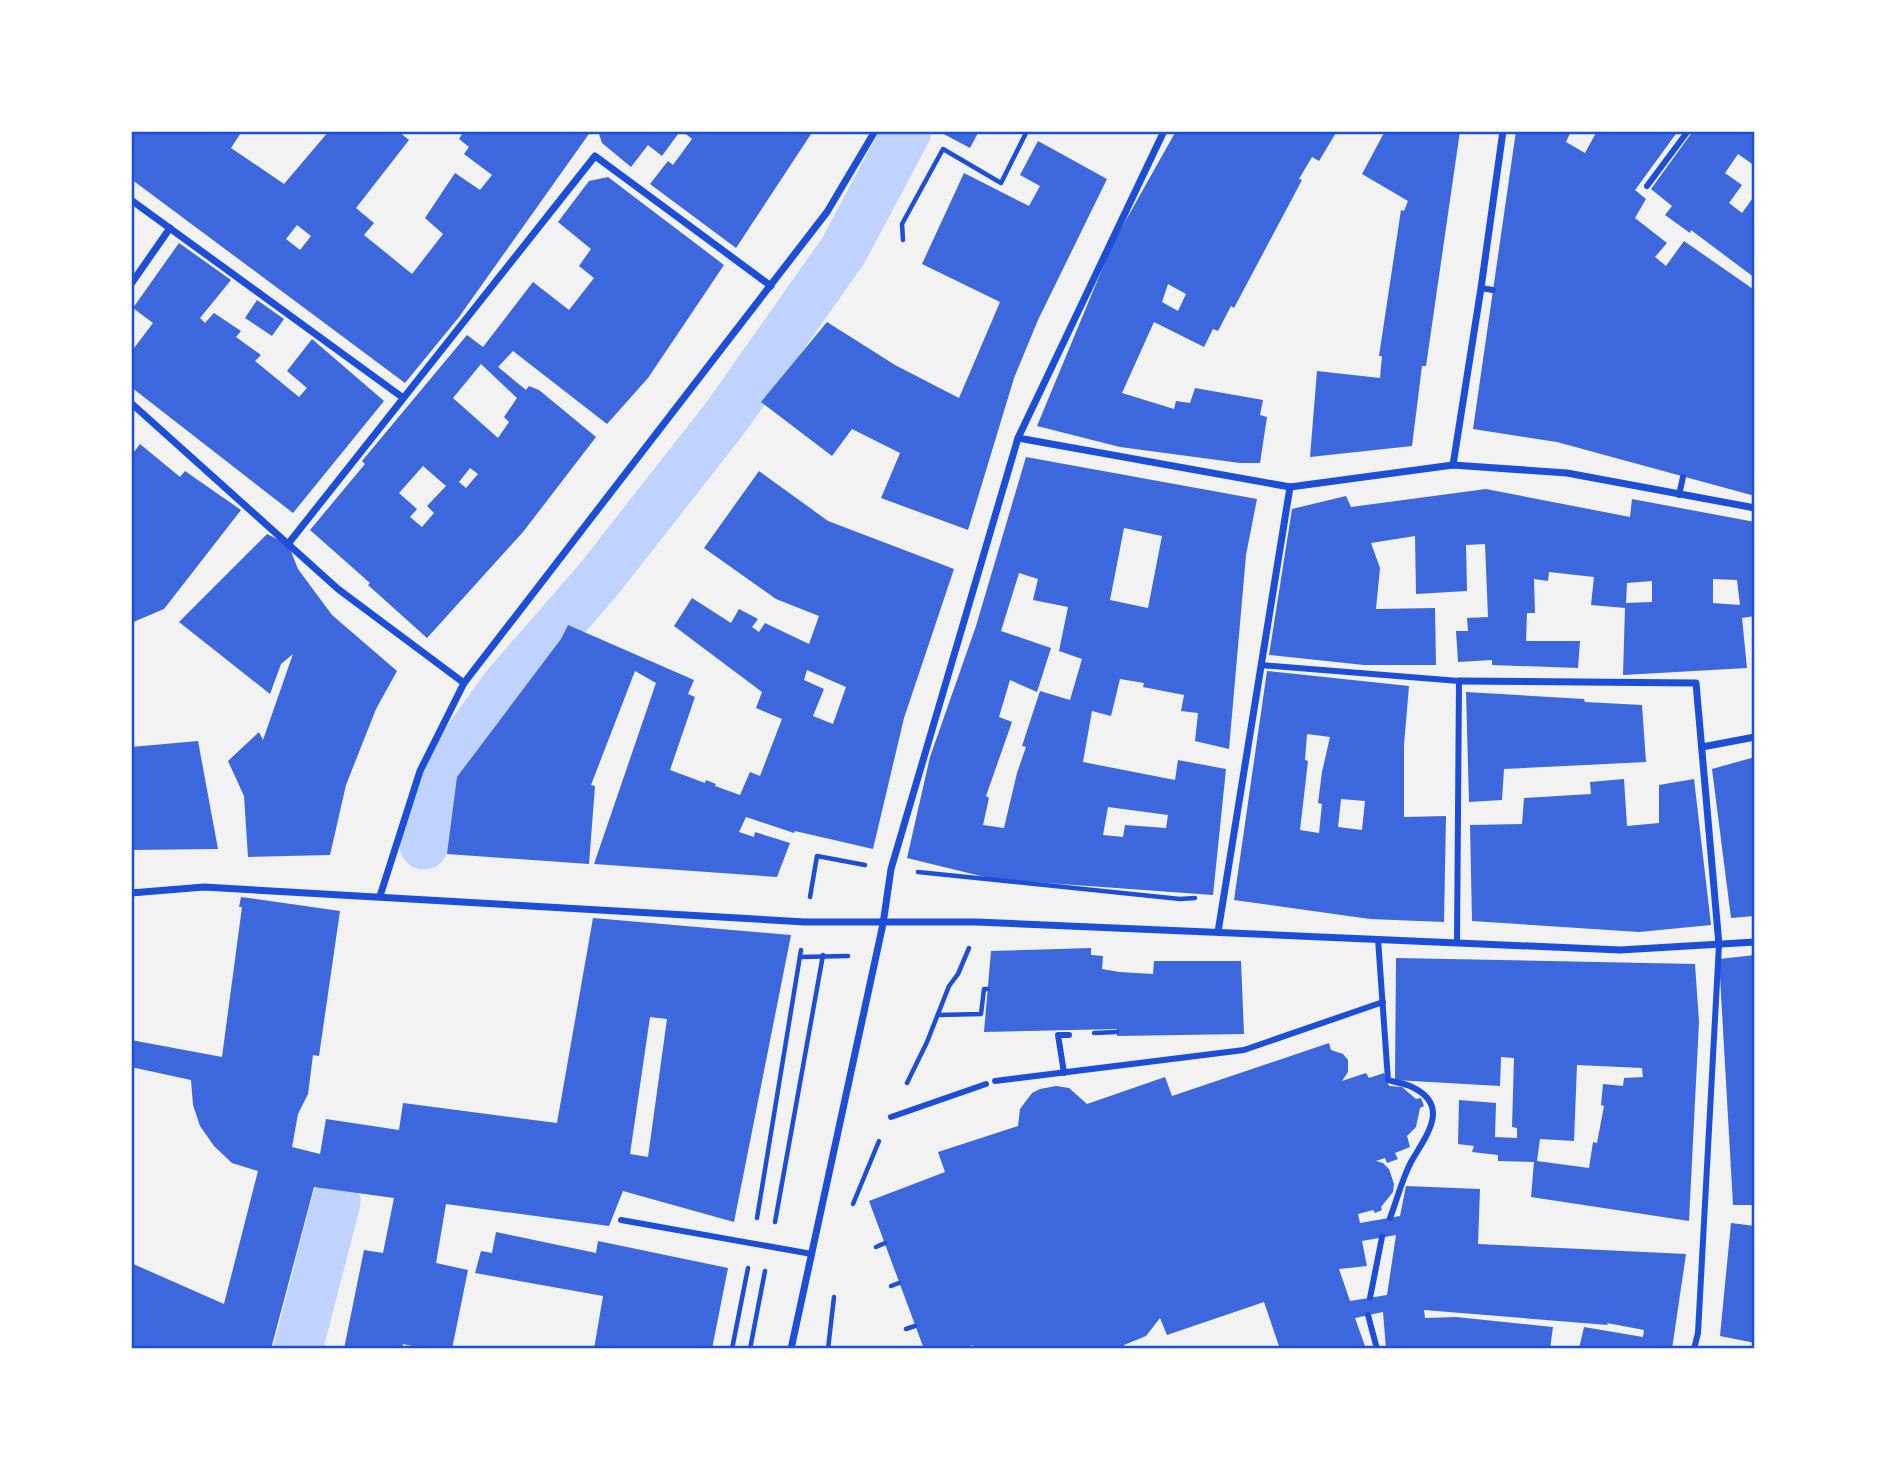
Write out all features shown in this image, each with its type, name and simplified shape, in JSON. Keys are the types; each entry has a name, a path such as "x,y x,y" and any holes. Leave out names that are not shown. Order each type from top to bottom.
{"street":[{"path":"380,896 420,771 464,683 827,212 875,131"},
{"path":"791,1349 883,923 891,869 1018,438 1164,131"},
{"path":"1453,465 1503,131"},
{"path":"1647,186 1688,131"},
{"path":"288,544 595,156 771,286"},
{"path":"131,200 402,397"},
{"path":"131,284 170,228"},
{"path":"1481,288 1493,290"},
{"path":"131,403 338,589 464,683"},
{"path":"1018,438 1290,487 1453,465 1567,473 1755,508"},
{"path":"1679,495 1683,477"},
{"path":"1219,932 1290,487"},
{"path":"1261,665 1459,681 1696,683 1719,945 1698,1333 1694,1349"},
{"path":"1457,943 1459,681"},
{"path":"1702,747 1755,737"},
{"path":"131,892 204,887 805,922 975,922 1620,950 1755,942"},
{"path":"1378,939 1387,1073 1391,1081 1416,1088 1428,1099 1434,1111 1430,1132 1410,1164 1390,1218"},
{"path":"995,1081 1244,1050 1383,1002"},
{"path":"1064,1073 1058,1035 1069,1035"},
{"path":"891,1117 986,1084"},
{"path":"621,1220 812,1254"},
{"path":"1370,1298 1382,1237"},
{"path":"1368,1315 1377,1349"}],"path":[{"path":"903,240 902,224 943,149 1000,183 1027,131"},
{"path":"732,1349 753,1243 817,856 891,869 1180,899 1224,895"},
{"path":"849,1215 874,1149 968,949 983,879"},
{"path":"750,1349 829,923"},
{"path":"938,1015 981,1014 984,989 988,989"},
{"path":"876,1247 885,1243"},
{"path":"891,1286 899,1283"},
{"path":"828,1349 835,1286"},
{"path":"906,1329 915,1326"}],"building":[{"path":"131,131 242,131 231,148 284,184 329,131 398,131 409,140 356,208 374,223 364,235 412,274 443,234 425,218 455,173 480,190 492,175 464,154 469,147 459,139 464,131 591,131 459,317 405,383 131,179","holes":["297,225 311,236 300,250 286,239"]},
{"path":"598,131 673,131 678,134 662,156 648,145 631,167 602,143"},
{"path":"682,131 813,131 736,248 650,184 668,161 673,165 692,139"},
{"path":"938,131 979,131 970,148"},
{"path":"1176,131 1337,131 1319,161 1312,157 1234,308 1231,306 1218,331 1213,329 1204,347 1154,322 1122,393 1174,409 1176,401 1190,403 1195,388 1263,400 1260,415 1267,417 1260,463 1240,463 1120,447 1037,426 1113,243","holes":["1168,284 1186,294 1178,311 1162,302"]},
{"path":"1385,131 1460,131 1426,366 1422,366 1412,446 1310,457 1317,371 1380,378 1382,356 1379,356 1401,210 1404,211 1408,201 1362,174"},
{"path":"1516,131 1571,131 1566,142 1585,153 1597,131 1678,131 1635,190 1646,199 1635,218 1667,243 1655,257 1666,266 1684,241 1753,289 1755,287 1755,496 1557,442 1473,429"},
{"path":"1693,131 1755,131 1755,166 1738,154 1725,173 1742,185 1729,203 1742,213 1755,195 1755,278 1691,230 1690,233 1665,215 1672,206 1651,189"},
{"path":"1038,141 1107,179 1038,320 1014,378 968,530 881,498 900,453 852,429 832,456 761,402 827,322 895,365 959,398 1000,302 922,264 964,173 1029,206 1040,186 1020,175"},
{"path":"608,177 724,265 648,378 607,424 513,351 498,367 526,390 529,386 539,390 596,437 523,532 427,638 310,530 365,464 362,461 467,335 483,347 533,282 569,310 594,278 579,266 591,249 558,222 589,181","holes":["481,364 517,398 504,417 509,422 498,438 453,398","423,466 446,486 427,506 434,513 422,527 410,517 417,509 399,493","470,468 478,474 466,488 459,482"]},
{"path":"179,243 231,280 200,318 205,323 214,313 241,331 236,337 261,355 255,361 299,397 307,388 287,371 312,339 384,401 293,513 131,387 131,352 153,323 133,308"},
{"path":"257,300 284,319 272,336 245,318"},
{"path":"140,444 180,477 185,471 241,510 164,609 131,623 131,456"},
{"path":"1026,457 1257,499 1246,555 1229,749 1195,741 1198,713 1181,711 1184,695 1143,687 1144,683 1120,679 1111,716 1092,711 1083,762 1175,780 1178,760 1226,769 1213,895 993,879 907,858 930,757 976,626","holes":["1124,528 1162,536 1148,608 1110,600","1019,573 1038,579 1033,600 1068,607 1059,651 1082,659 1070,700 1040,691 1022,746 1026,747 1004,828 983,825 989,798 986,796 1012,722 999,717 1010,680 1037,692 1051,648 1001,631","1108,807 1168,815 1166,828 1125,825 1123,837 1103,835"]},
{"path":"759,471 828,521 954,569 904,718 873,849 795,831 794,833 746,817 739,832 754,837 755,832 790,843 777,877 594,864 656,683 635,671 591,785 595,786 589,864 447,854 457,777 561,639 568,625 694,680 688,694 695,697 670,770 705,783 706,780 740,795 750,772 760,776 782,719 756,708 762,692 674,626 692,598 731,623 739,609 758,619 752,627 759,632 765,623 809,644 819,616 776,599 704,548","holes":["807,670 846,687 833,724 813,716 824,689 804,680"]},
{"path":"1486,489 1630,517 1632,499 1755,522 1755,616 1742,618 1747,668 1623,675 1625,608 1591,605 1594,577 1549,572 1548,581 1534,579 1535,613 1527,613 1526,641 1580,641 1578,668 1492,665 1492,660 1458,662 1456,631 1468,631 1467,618 1488,617 1485,544 1466,545 1467,591 1416,594 1415,536 1371,543 1380,568 1376,609 1435,608 1436,665 1364,665 1269,655 1292,509 1346,496 1351,507","holes":["1713,579 1737,580 1740,605 1713,603","1652,581 1652,602 1626,603 1627,583"]},
{"path":"267,534 288,544 298,569 332,615 397,671 376,709 346,785 330,855 248,857 244,796 228,761 259,732 263,740 293,654 281,664 270,694 179,622"},
{"path":"1267,671 1409,686 1404,745 1404,817 1446,816 1444,922 1370,919 1234,900","holes":["1307,734 1330,737 1318,803 1322,804 1319,833 1300,830 1308,761 1305,760","1341,799 1365,801 1362,830 1338,827"]},
{"path":"1466,692 1642,705 1646,762 1504,769 1502,800 1469,802"},
{"path":"198,741 218,849 131,850 131,747"},
{"path":"1755,757 1755,916 1731,918 1712,769"},
{"path":"1624,779 1627,826 1659,823 1659,785 1694,779 1711,925 1639,932 1472,921 1470,825 1522,824 1524,798 1591,794 1590,782"},
{"path":"241,897 340,911 319,1056 313,1055 308,1094 298,1114 292,1147 320,1154 326,1119 399,1130 403,1103 557,1123 593,918 791,935 734,1222 623,1191 609,1226 446,1204 436,1263 468,1270 452,1349 427,1349 403,1344 402,1349 344,1349 364,1250 383,1253 394,1198 314,1187 271,1349 131,1349 131,1263 224,1304 258,1171 232,1163 214,1146 200,1126 193,1105 191,1080 131,1067 131,1040 222,1057 242,907 239,907","holes":["650,1017 667,1019 648,1157 630,1154"]},
{"path":"1091,948 1091,955 1103,956 1102,969 1119,972 1153,974 1154,961 1241,961 1244,1034 1117,1036 1117,1029 984,1032 991,951"},
{"path":"1755,955 1755,1205 1733,1205 1719,959"},
{"path":"1396,958 1695,964 1699,1022 1689,1221 1531,1197 1534,1162 1498,1161 1498,1155 1472,1152 1474,1146 1458,1144 1459,1100 1496,1103 1495,1137 1517,1138 1517,1128 1512,1127 1514,1058 1501,1057 1500,1086 1395,1080","holes":["1577,1065 1642,1068 1643,1077 1624,1078 1623,1086 1603,1084 1601,1105 1604,1106 1597,1143 1593,1142 1589,1168 1537,1161 1540,1139 1574,1141"]},
{"path":"1329,1043 1331,1050 1343,1054 1348,1060 1348,1072 1342,1081 1366,1073 1369,1078 1384,1073 1389,1086 1402,1087 1416,1099 1421,1098 1424,1106 1420,1108 1416,1127 1407,1136 1410,1147 1395,1153 1398,1159 1387,1163 1385,1158 1376,1161 1389,1169 1394,1184 1393,1192 1381,1207 1382,1210 1358,1214 1360,1223 1400,1216 1406,1186 1480,1189 1478,1244 1686,1254 1672,1349 1579,1349 1584,1327 1643,1337 1644,1330 1607,1323 1608,1325 1424,1310 1425,1318 1456,1317 1553,1327 1550,1349 1386,1349 1383,1312 1355,1318 1366,1349 1280,1349 1264,1302 1167,1335 1160,1318 1146,1336 1124,1345 1124,1349 974,1349 973,1345 960,1349 924,1349 869,1201 945,1172 938,1152 1018,1126 1020,1109 1032,1093 1040,1089 1056,1086 1069,1088 1087,1104 1165,1077 1172,1096","holes":["1396,1235 1387,1295 1350,1301 1339,1269 1367,1266 1362,1241"]},
{"path":"1731,1223 1755,1226 1755,1343 1720,1336"},
{"path":"496,1232 596,1253 598,1241 728,1268 712,1349 594,1349 603,1296 475,1273 481,1251 492,1253"}],"waterway":[{"path":"424,845 443,774 505,687 599,579 726,417 843,251 907,131"},
{"path":"298,1349 336,1202"}]}
